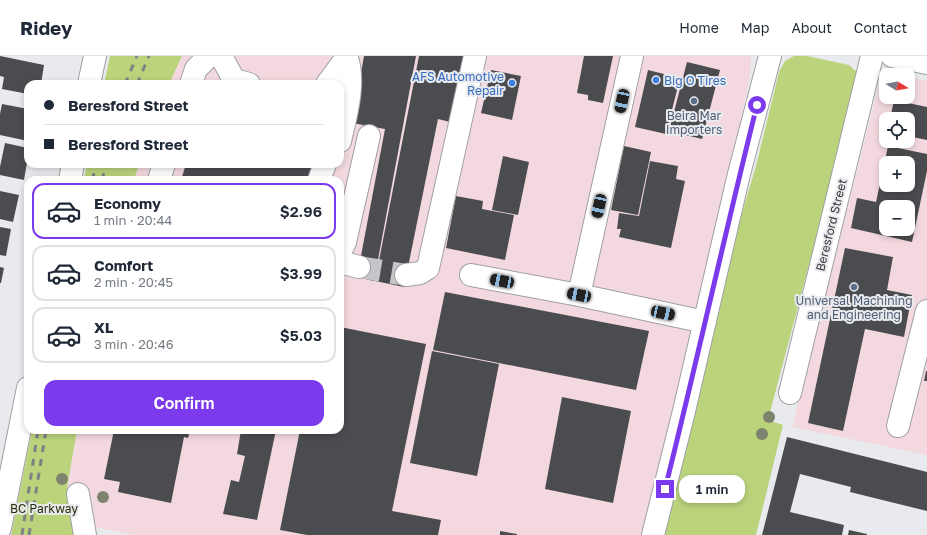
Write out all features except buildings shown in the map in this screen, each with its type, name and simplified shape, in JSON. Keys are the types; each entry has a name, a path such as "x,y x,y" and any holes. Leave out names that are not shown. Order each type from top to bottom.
{"street":[{"path":"90,80 94,56"},
{"path":"192,80 196,69 209,56"},
{"path":"221,56 234,80"},
{"path":"406,275 420,273 428,268 475,56"},
{"path":"579,295 632,56"},
{"path":"653,535 684,411 739,174 770,56"},
{"name":"Beresford Street","path":"790,393 872,56"},
{"path":"892,56 927,63"},
{"path":"330,80 347,57"},
{"path":"344,123 348,106 350,81 347,57"},
{"path":"344,244 369,136"},
{"path":"471,275 579,295 705,322"},
{"path":"898,426 927,311"},
{"path":"0,528 24,408"},
{"path":"78,494 85,535"}],"shaded area":[{"path":"182,56 750,56 751,63 749,81 702,304 646,535 136,535 75,523 67,488 76,434 344,434 344,176 135,176 138,168 344,168 344,80 171,80"},
{"path":"915,78 927,81 927,455 792,427 879,84 879,104 915,104"}],"green space":[{"path":"110,56 182,56 171,80 105,80"},
{"path":"794,56 807,56 849,65 858,73 857,83 768,420 783,425 756,535 663,535 739,223 756,166 779,72 785,61"},
{"path":"86,168 138,168 135,176 85,176"},
{"name":"BC Parkway","path":"31,434 76,434 67,488 75,523 76,535 11,535"}],"tunnel":[{"path":"359,267 406,275"}],"railway":[{"path":"127,80 137,56"},
{"path":"139,80 149,56"},
{"path":"93,176 96,168"},
{"path":"103,176 105,168"},
{"path":"22,535 37,434"},
{"path":"29,535 45,434"}],"place":[{"name":"Big O Tires","path":"656,80"},
{"name":"AFS Automotive Repair","path":"512,83"},
{"name":"Beira Mar Importers","path":"694,101"},
{"name":"Universal Machining and Engineering","path":"854,287"}],"route":[{"path":"665,489 739,174 757,105"}]}
